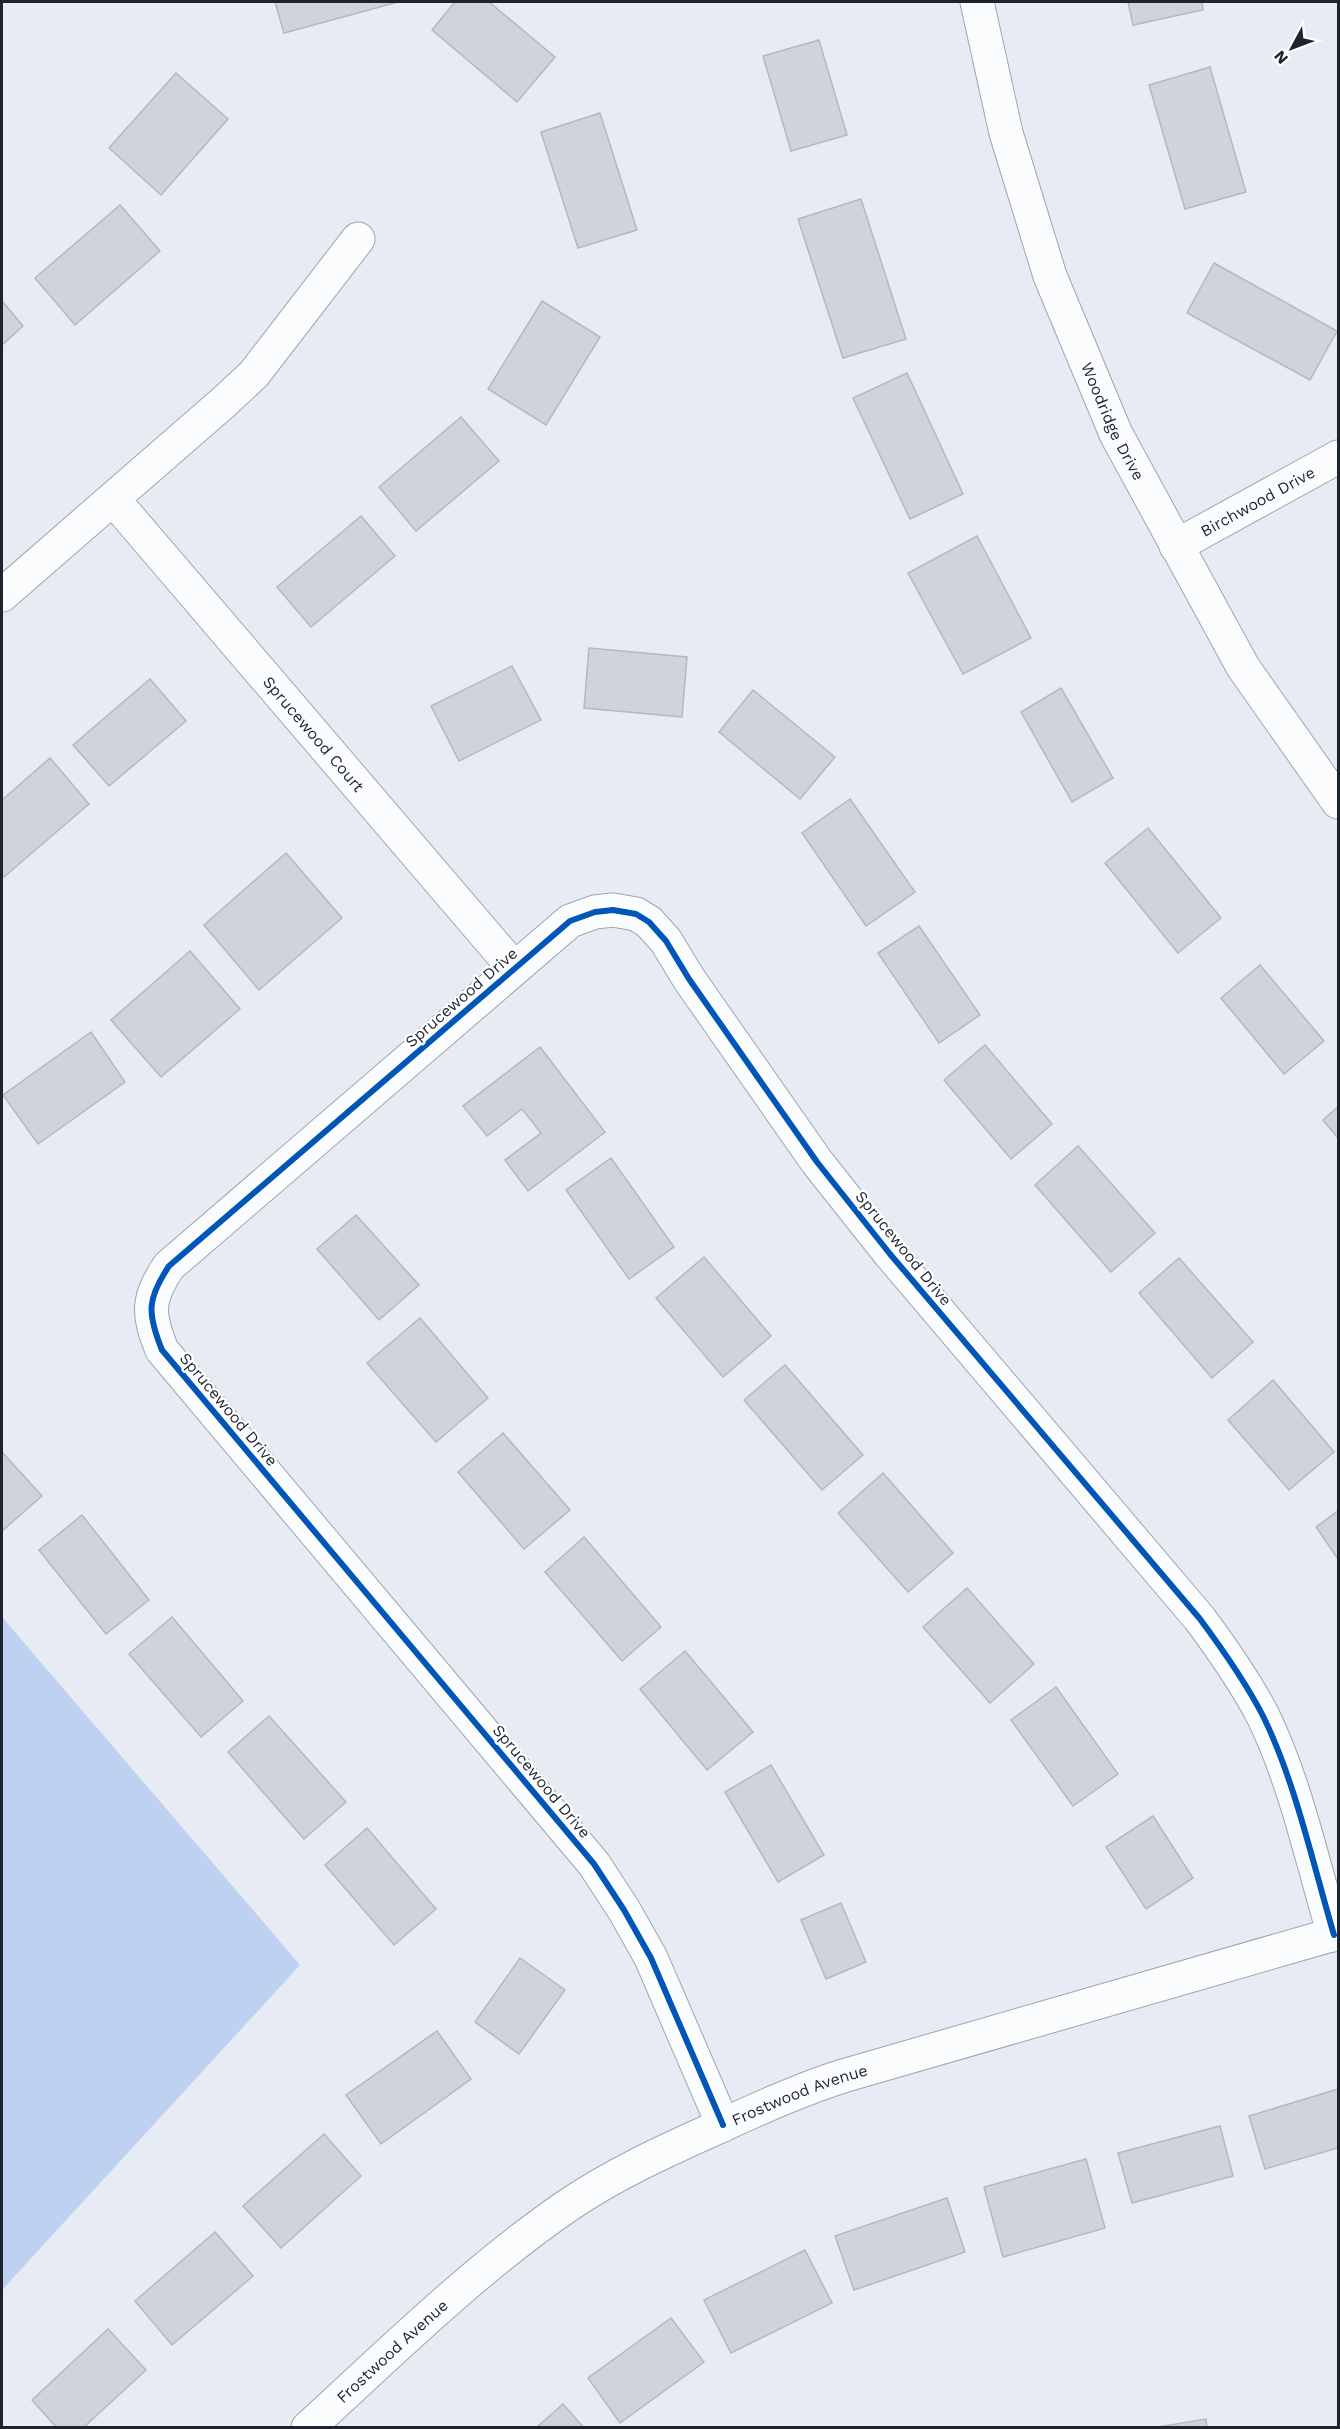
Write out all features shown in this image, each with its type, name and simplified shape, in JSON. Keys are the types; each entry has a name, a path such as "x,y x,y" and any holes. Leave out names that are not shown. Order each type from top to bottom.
{"street":[{"name":"Woodridge Drive","path":"977,2 1006,133 1050,276 1116,434 1243,667 1338,802"},
{"path":"2,595 254,374 358,239"},
{"name":"Birchwood Drive","path":"1176,546 1338,457"},
{"name":"Sprucewood Court","path":"113,499 514,968"},
{"name":"Sprucewood Drive","path":"723,2125 651,1958 624,1910 594,1864 162,1350 153,1329 151,1299 169,1266 570,921 595,912 612,910 636,914 649,922 666,941 689,979 817,1162 890,1254 1200,1619 1234,1665 1263,1715 1283,1762 1336,1934"},
{"name":"Frostwood Avenue","path":"308,2427 512,2246 568,2205 632,2166 805,2088 1336,1934"}],"shaded area":[{"path":"2,1617 300,1965 2,2290"}],"building":[{"path":"275,2 398,2 284,33"},
{"path":"455,2 489,2 555,57 517,102 432,30"},
{"path":"1128,2 1202,2 1203,10 1133,25"},
{"path":"819,40 847,135 791,151 763,56"},
{"path":"1210,67 1246,192 1185,209 1149,85"},
{"path":"176,73 228,119 161,195 109,148"},
{"path":"600,113 637,230 578,248 541,132"},
{"path":"861,199 906,339 843,358 798,219"},
{"path":"120,205 160,251 75,325 35,278"},
{"path":"1214,263 1337,331 1310,380 1187,313"},
{"path":"2,301 23,326 2,345"},
{"path":"542,301 600,337 546,425 488,389"},
{"path":"907,373 963,494 910,519 853,398"},
{"path":"461,417 499,461 416,531 379,487"},
{"path":"361,516 395,556 311,627 277,587"},
{"path":"977,536 1031,638 963,674 908,573"},
{"path":"589,648 687,657 682,717 584,708"},
{"path":"512,666 541,720 459,761 431,706"},
{"path":"150,679 186,721 109,786 73,745"},
{"path":"1061,688 1113,778 1072,802 1021,712"},
{"path":"753,690 835,757 800,799 719,732"},
{"path":"50,758 89,804 4,877 2,874 2,800"},
{"path":"850,799 915,892 866,926 802,833"},
{"path":"1148,828 1221,918 1178,953 1105,863"},
{"path":"286,853 342,918 259,990 204,925"},
{"path":"919,926 980,1015 939,1043 878,953"},
{"path":"190,951 240,1009 161,1077 111,1020"},
{"path":"1260,965 1324,1041 1284,1074 1221,998"},
{"path":"91,1032 125,1082 38,1144 3,1095"},
{"path":"985,1045 1052,1124 1011,1159 944,1080"},
{"path":"540,1047 605,1132 528,1191 505,1160 541,1133 522,1109 487,1136 463,1106"},
{"path":"1338,1107 1338,1138 1323,1120"},
{"path":"1078,1146 1155,1233 1111,1272 1035,1185"},
{"path":"611,1158 674,1247 629,1279 566,1190"},
{"path":"356,1215 419,1285 379,1320 317,1249"},
{"path":"704,1257 771,1336 723,1377 656,1298"},
{"path":"1179,1258 1253,1342 1212,1378 1139,1293"},
{"path":"420,1318 488,1398 436,1442 367,1363"},
{"path":"785,1365 863,1455 822,1490 744,1400"},
{"path":"1273,1380 1334,1452 1289,1490 1228,1420"},
{"path":"503,1433 570,1510 524,1549 458,1472"},
{"path":"2,1452 42,1496 2,1531"},
{"path":"883,1473 953,1553 908,1592 838,1513"},
{"path":"1338,1511 1338,1559 1316,1527"},
{"path":"82,1515 149,1600 106,1634 39,1550"},
{"path":"584,1537 661,1627 622,1661 545,1572"},
{"path":"967,1588 1034,1664 990,1703 923,1627"},
{"path":"172,1617 243,1701 201,1737 129,1654"},
{"path":"685,1651 753,1732 707,1770 640,1689"},
{"path":"1056,1687 1118,1774 1073,1806 1011,1720"},
{"path":"269,1716 346,1802 304,1839 228,1752"},
{"path":"771,1765 824,1855 778,1882 725,1792"},
{"path":"1153,1816 1193,1878 1146,1909 1106,1847"},
{"path":"367,1828 436,1909 394,1945 325,1865"},
{"path":"841,1903 866,1962 826,1979 801,1920"},
{"path":"520,1958 565,1990 519,2054 475,2022"},
{"path":"437,2031 471,2079 381,2144 346,2095"},
{"path":"1338,2089 1338,2148 1265,2169 1249,2116"},
{"path":"1220,2126 1233,2176 1132,2203 1118,2153"},
{"path":"324,2134 361,2176 281,2248 243,2206"},
{"path":"1086,2159 1105,2228 1003,2257 984,2187"},
{"path":"947,2198 965,2252 854,2290 835,2236"},
{"path":"215,2232 253,2276 172,2345 135,2301"},
{"path":"805,2250 832,2303 731,2353 704,2300"},
{"path":"671,2318 704,2362 620,2423 588,2378"},
{"path":"108,2329 146,2370 83,2428 57,2428 32,2400"},
{"path":"563,2404 584,2428 536,2428"},
{"path":"1206,2419 1207,2428 1152,2428"}],"cycle path":[{"path":"723,2125 651,1958 624,1910 594,1864 162,1350 152,1316 153,1297 169,1266 570,921 595,912 613,910 636,914 649,922 666,941 689,979 817,1162 890,1254 1200,1619 1217,1642 1249,1690 1263,1716 1285,1768 1334,1935"}]}
